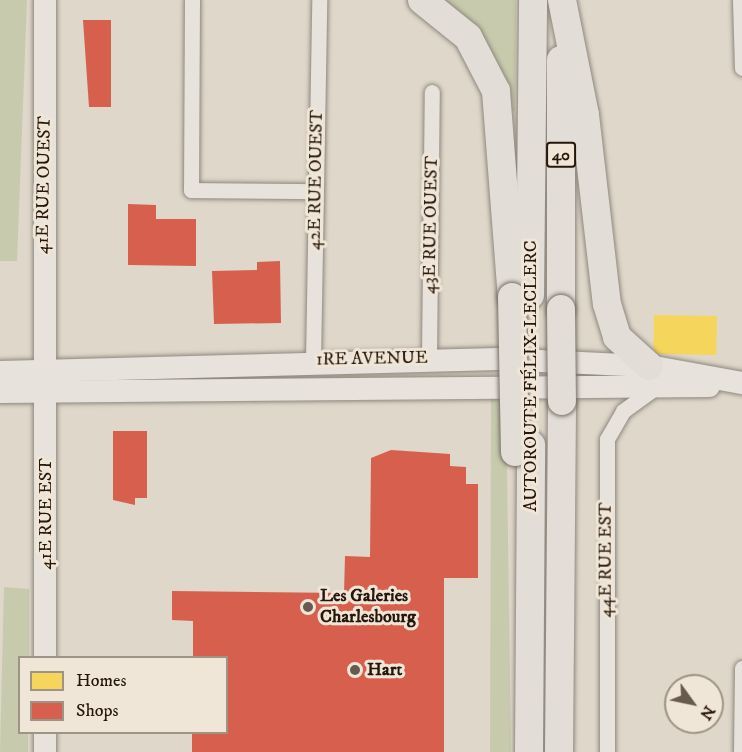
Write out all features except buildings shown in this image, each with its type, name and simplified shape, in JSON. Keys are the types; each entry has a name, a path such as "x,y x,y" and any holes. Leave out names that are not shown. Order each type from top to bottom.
{"highway":[{"path":"422,0 468,37 487,64 496,90 521,300"},
{"name":"AUTOROUTE FÉLIX-LECLERC","path":"529,752 521,300 534,0"},
{"path":"562,0 585,115 607,304 617,337 651,377"},
{"name":"AUTOROUTE FÉLIX-LECLERC","path":"560,752 562,0"},
{"path":"516,752 523,449"},
{"path":"560,712 568,752"}],"street":[{"name":"41E RUE OUEST","path":"44,381 45,0"},
{"path":"192,0 191,190 316,191"},
{"name":"42E RUE OUEST","path":"313,361 319,0"},
{"path":"740,0 742,68"},
{"name":"43E RUE OUEST","path":"429,358 432,92"},
{"name":"1RE AVENUE","path":"0,392 44,381 313,361 429,358 742,384"},
{"name":"1RE AVENUE","path":"0,372 44,381 426,385 651,377"},
{"name":"44E RUE EST","path":"607,752 607,439 623,411 651,377"},
{"name":"41E RUE EST","path":"44,381 45,656"},
{"path":"741,752 742,668"},
{"path":"45,734 45,752"}],"green space":[{"path":"0,0 27,0 17,261 0,261"},
{"path":"437,0 516,0 515,111 507,111"},
{"path":"506,396 511,752 490,752 491,398"},
{"path":"4,587 29,589 29,656 18,656 18,734 28,734 28,752 0,752"}],"place":[{"name":"Les Galeries Charlesbourg","path":"308,607"},
{"name":"Hart","path":"355,670"}]}
